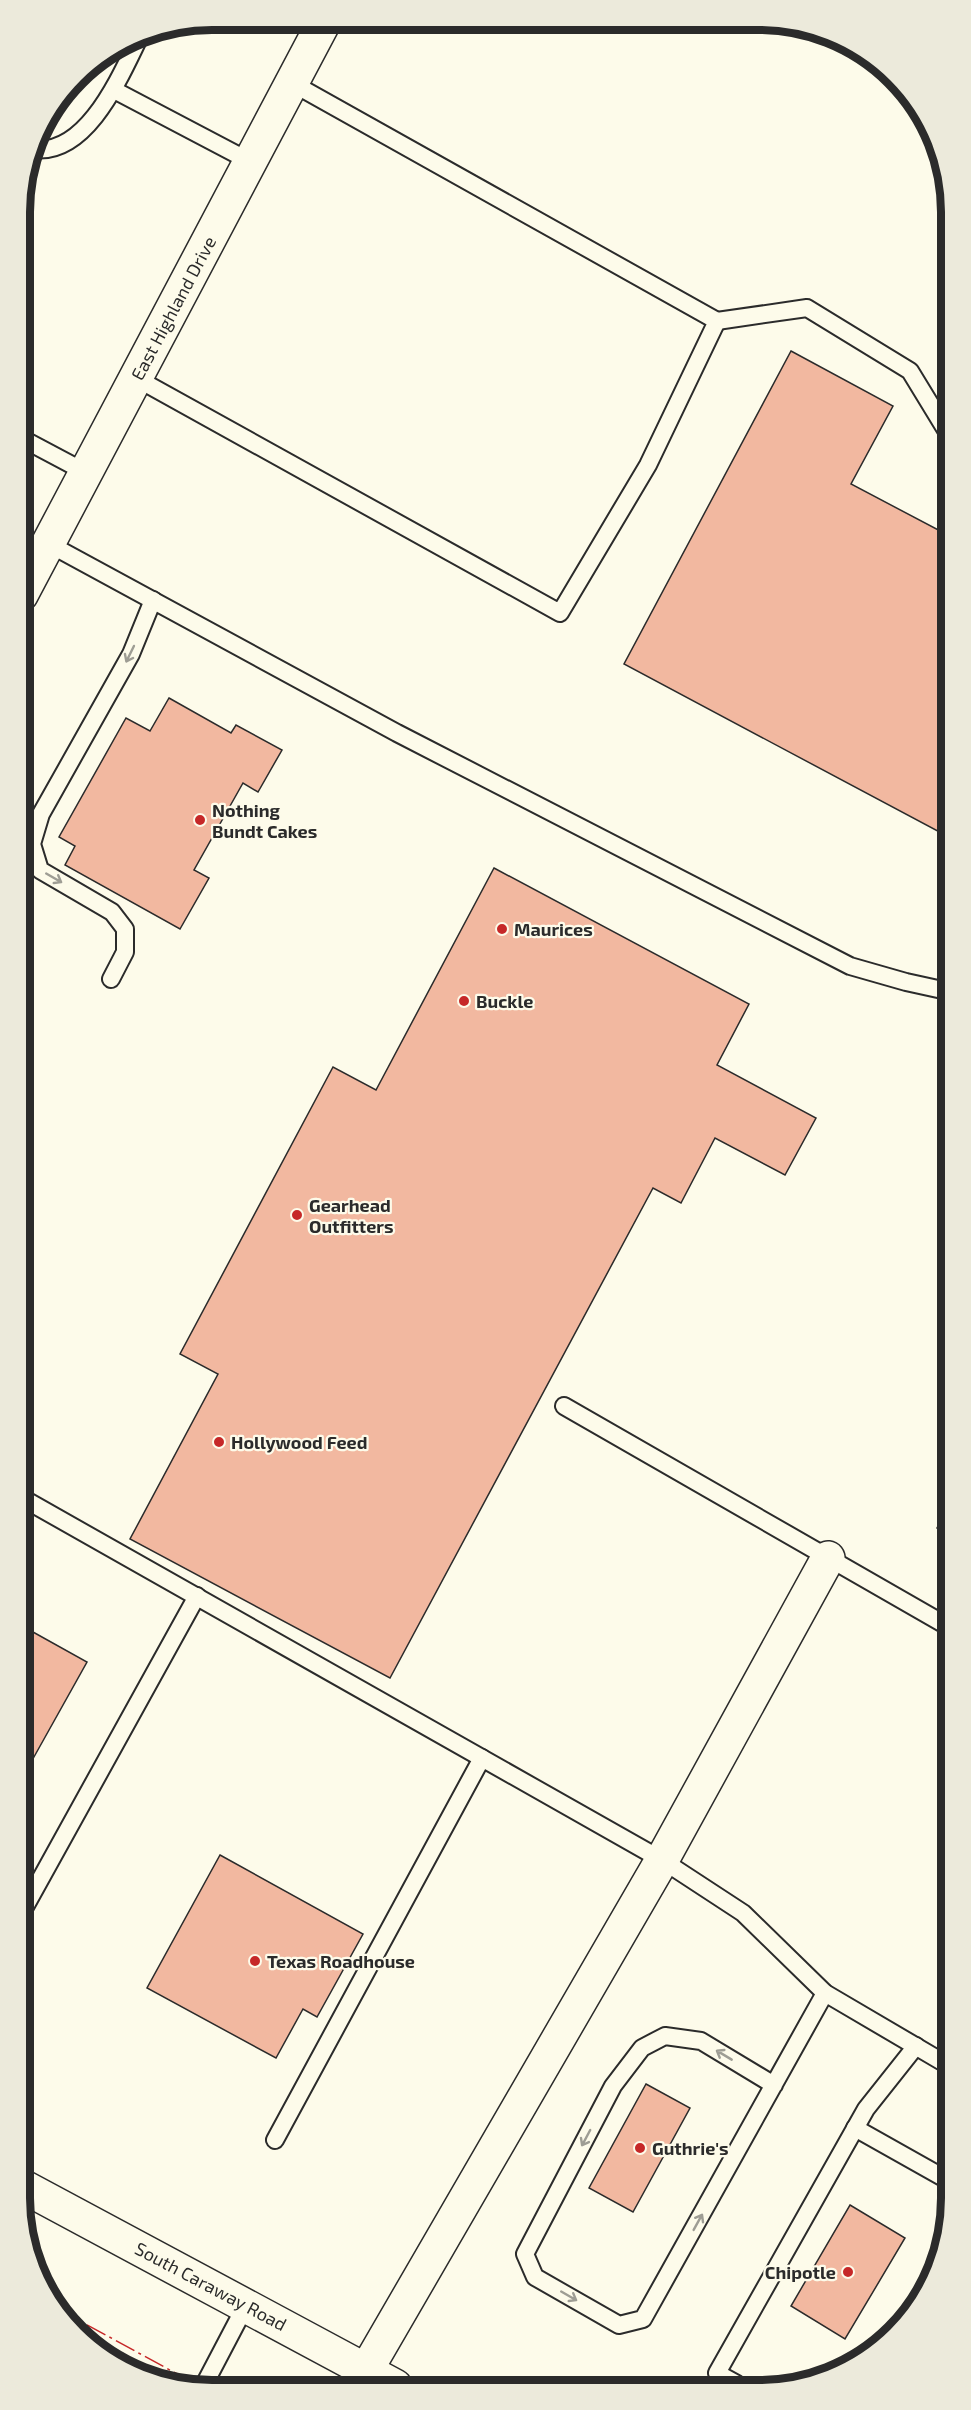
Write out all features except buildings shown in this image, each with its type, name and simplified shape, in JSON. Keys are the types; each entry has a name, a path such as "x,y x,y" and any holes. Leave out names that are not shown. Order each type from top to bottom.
{"main road":[{"name":"East Highland Drive","path":"30,579 320,30"},
{"path":"362,2378 662,1860 828,1558"},
{"name":"South Caraway Road","path":"30,2190 246,2305 362,2378"}],"lane":[{"path":"41,150 66,143 86,127 114,90 134,48"},
{"path":"292,83 717,321 807,308 910,370 941,422"},
{"path":"114,90 251,162"},
{"path":"136,378 560,613 648,465 717,321"},
{"path":"30,443 87,473"},
{"path":"49,544 397,733 850,966 941,990"},
{"path":"111,979 125,952 125,929 112,912 40,870 32,844 40,814 131,654 153,600"},
{"path":"564,1406 941,1622"},
{"path":"30,1502 662,1860 743,1913 825,1993 941,2061"},
{"path":"30,1898 197,1596"},
{"path":"275,2140 482,1758"},
{"path":"774,2085 701,2042 665,2036 642,2048 613,2086 525,2254 536,2277 620,2325 644,2319 774,2085 825,1993"},
{"path":"730,2380 717,2373 866,2109 916,2046"},
{"path":"855,2128 941,2176"},
{"path":"207,2380 246,2305"}],"power":[{"path":"76,2319 183,2377"}],"place":[{"name":"Nothing Bundt Cakes","path":"200,820"},
{"name":"Maurices","path":"502,929"},
{"name":"Buckle","path":"464,1001"},
{"name":"Gearhead Outfitters","path":"297,1215"},
{"name":"Hollywood Feed","path":"219,1442"},
{"name":"Texas Roadhouse","path":"255,1961"},
{"name":"Guthrie's","path":"640,2148"},
{"name":"Chipotle","path":"848,2272"}]}
